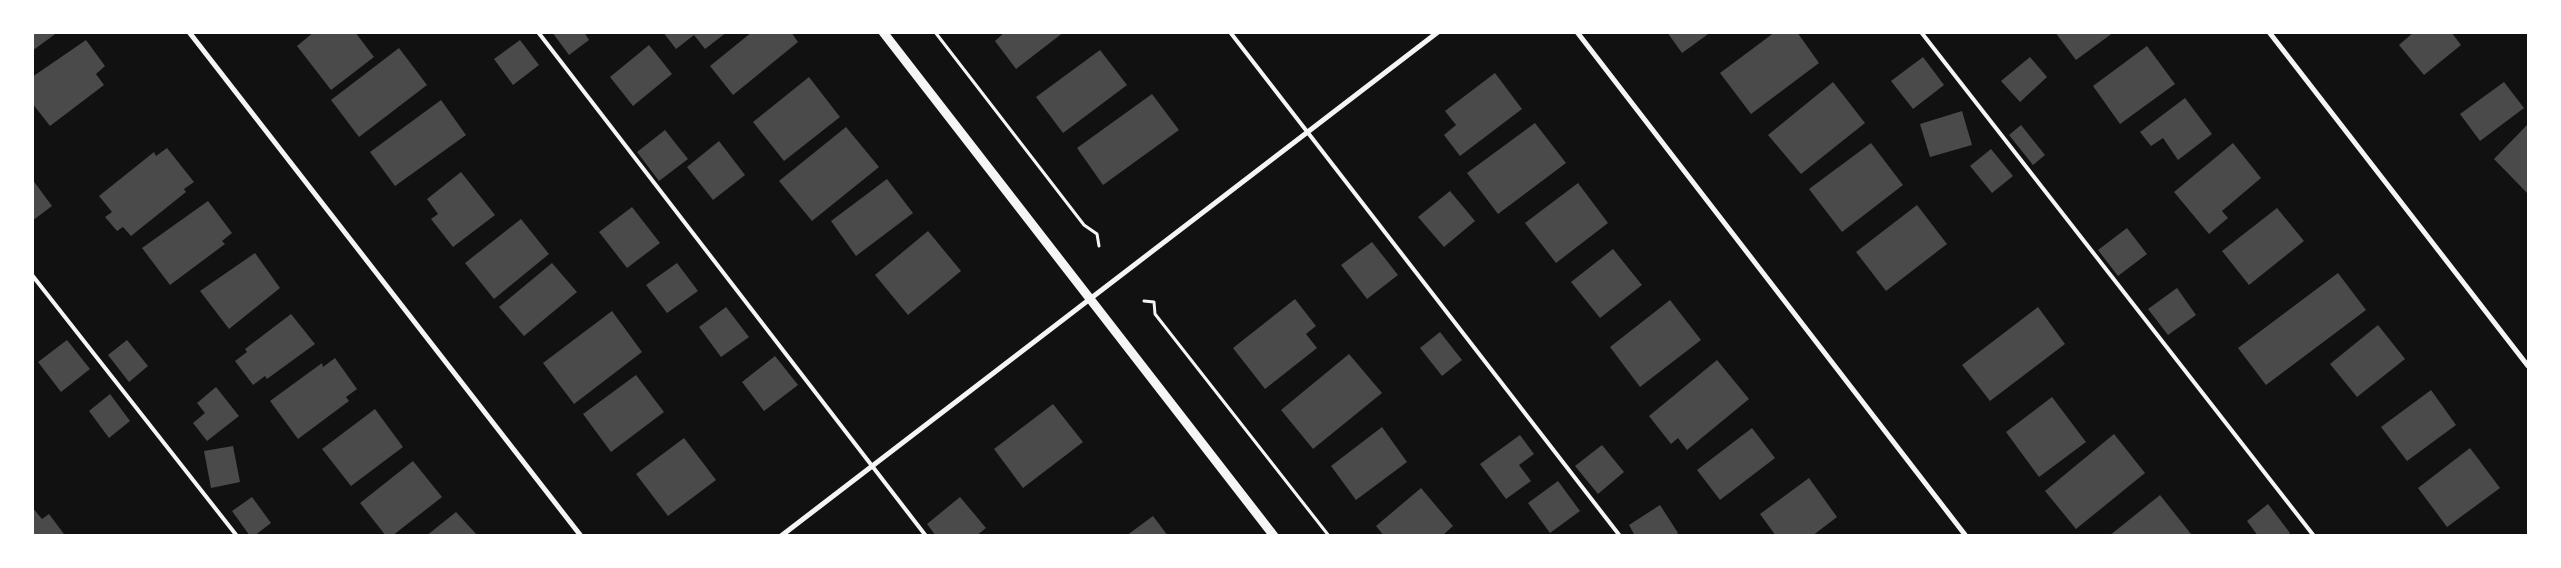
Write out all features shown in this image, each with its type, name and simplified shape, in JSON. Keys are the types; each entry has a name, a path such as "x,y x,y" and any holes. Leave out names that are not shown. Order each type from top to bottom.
{"street":[{"path":"189,32 581,536"},
{"path":"883,32 1274,536"},
{"path":"782,536 1438,32"},
{"path":"1576,32 1966,536"},
{"path":"2269,32 2528,366"}],"lane":[{"path":"538,32 926,536"},
{"path":"1230,32 1620,536"},
{"path":"1921,32 2314,536"},
{"path":"32,274 237,536"}],"path":[{"path":"934,32 1084,224 1097,234 1099,246"},
{"path":"1144,301 1154,302 1155,314 1329,536"}],"building":[{"path":"32,32 58,32 32,51"},
{"path":"314,32 355,32 374,57 331,90 297,46"},
{"path":"552,32 584,32 589,40 569,55"},
{"path":"663,32 727,32 705,49 694,35 676,49"},
{"path":"752,32 791,32 798,42 733,95 710,66"},
{"path":"1005,32 1064,32 1016,69 995,41"},
{"path":"1667,32 1711,32 1682,53"},
{"path":"1775,32 1797,32 1819,63 1751,114 1720,73"},
{"path":"2055,32 2114,32 2076,60"},
{"path":"2414,32 2451,32 2461,45 2424,75 2399,45"},
{"path":"86,40 105,66 96,74 104,85 50,126 32,103 32,77"},
{"path":"520,40 539,65 513,85 494,59"},
{"path":"649,45 672,74 633,106 610,77"},
{"path":"2147,46 2175,84 2120,124 2093,86"},
{"path":"399,48 427,85 359,137 331,100"},
{"path":"1100,50 1127,85 1063,133 1036,97"},
{"path":"1923,57 1944,85 1913,109 1891,81"},
{"path":"2030,57 2047,77 2020,102 2001,81"},
{"path":"1495,73 1522,109 1460,156 1444,135 1456,125 1445,111"},
{"path":"809,77 840,117 784,161 753,122"},
{"path":"1833,82 1865,123 1801,174 1768,135"},
{"path":"2504,82 2524,108 2480,141 2460,114"},
{"path":"1152,94 1179,130 1103,185 1077,148"},
{"path":"2185,98 2212,134 2178,160 2163,138 2151,146 2140,132"},
{"path":"441,100 466,135 395,186 370,152"},
{"path":"1962,111 1972,145 1930,157 1920,124"},
{"path":"1535,123 1566,163 1498,214 1467,173"},
{"path":"2021,125 2045,155 2033,165 2009,135"},
{"path":"2527,125 2528,127 2528,194 2494,159"},
{"path":"846,127 879,167 812,221 779,181"},
{"path":"665,130 688,159 659,181 637,152"},
{"path":"719,141 745,175 713,200 687,167"},
{"path":"1871,143 1903,185 1842,232 1809,189"},
{"path":"2233,143 2261,178 2222,211 2228,218 2209,234 2174,192"},
{"path":"167,148 194,182 184,189 186,192 131,236 123,227 117,231 105,217 112,212 99,196 154,152 156,156"},
{"path":"1991,149 2013,176 1992,193 1970,166"},
{"path":"461,172 495,215 453,247 431,219 438,214 427,199"},
{"path":"32,179 52,206 32,221"},
{"path":"887,179 913,213 856,256 831,221"},
{"path":"1578,183 1608,223 1556,263 1525,223"},
{"path":"1450,191 1475,221 1444,247 1418,217"},
{"path":"208,201 232,233 222,241 225,244 170,285 142,248"},
{"path":"1917,205 1947,244 1886,291 1856,252"},
{"path":"632,207 660,243 627,268 599,232"},
{"path":"2277,208 2304,241 2249,285 2222,251"},
{"path":"521,219 549,254 494,299 465,263"},
{"path":"2127,228 2147,254 2118,276 2098,250"},
{"path":"928,231 961,271 908,315 875,275"},
{"path":"1372,242 1398,275 1367,299 1341,265"},
{"path":"1613,249 1642,285 1600,318 1571,282"},
{"path":"255,253 280,288 229,329 200,291"},
{"path":"552,263 577,292 524,336 499,307"},
{"path":"677,263 698,291 667,313 646,285"},
{"path":"2338,273 2366,310 2266,385 2238,348"},
{"path":"2177,288 2196,315 2168,335 2148,309"},
{"path":"1295,299 1316,326 1306,334 1317,348 1265,389 1233,348"},
{"path":"1670,300 1701,340 1640,387 1610,347"},
{"path":"726,307 749,337 721,357 699,327"},
{"path":"2038,307 2065,344 1990,401 1962,365"},
{"path":"612,311 642,352 574,404 543,363"},
{"path":"291,314 315,344 267,379 265,376 253,385 235,361 247,352 245,349"},
{"path":"2378,325 2405,359 2357,397 2330,364"},
{"path":"1440,332 1462,360 1442,376 1420,348"},
{"path":"67,340 90,369 61,392 38,362"},
{"path":"127,340 148,366 129,382 108,355"},
{"path":"1349,354 1382,393 1313,449 1281,410"},
{"path":"775,356 798,385 764,411 742,382"},
{"path":"335,358 357,389 346,397 349,401 298,439 270,401 322,363 323,367"},
{"path":"1717,360 1749,399 1687,450 1678,438 1671,444 1649,416"},
{"path":"636,375 664,412 611,452 583,414"},
{"path":"216,387 239,416 207,441 193,423 205,413 197,403"},
{"path":"2431,390 2456,425 2407,461 2381,427"},
{"path":"110,394 130,421 109,438 89,411"},
{"path":"2052,397 2086,442 2039,477 2006,432"},
{"path":"1053,404 1083,442 1023,488 994,449"},
{"path":"375,409 403,447 351,486 322,449"},
{"path":"1382,427 1407,462 1356,500 1331,466"},
{"path":"1752,428 1775,458 1720,500 1697,470"},
{"path":"2114,434 2145,473 2076,529 2045,491"},
{"path":"1520,435 1534,454 1519,465 1531,481 1506,499 1480,464"},
{"path":"684,438 716,480 668,516 636,474"},
{"path":"1602,445 1624,472 1598,494 1575,466"},
{"path":"233,446 240,482 211,488 204,451"},
{"path":"2470,448 2500,488 2447,527 2418,488"},
{"path":"413,461 442,497 392,536 386,536 360,503"},
{"path":"1809,478 1837,517 1812,536 1776,536 1760,514"},
{"path":"1558,481 1580,511 1550,533 1528,503"},
{"path":"1421,488 1453,526 1442,536 1384,536 1376,526"},
{"path":"2160,495 2191,534 2190,536 2109,536"},
{"path":"252,497 271,523 254,536 250,536 232,511"},
{"path":"960,497 986,528 976,536 936,536 927,524"},
{"path":"2268,504 2290,533 2287,536 2258,536 2247,521"},
{"path":"1660,505 1678,533 1675,536 1635,536 1629,525"},
{"path":"32,507 42,519 49,514 64,534 32,536"},
{"path":"456,512 477,535 426,536"},
{"path":"1153,516 1168,536 1126,536"}]}
